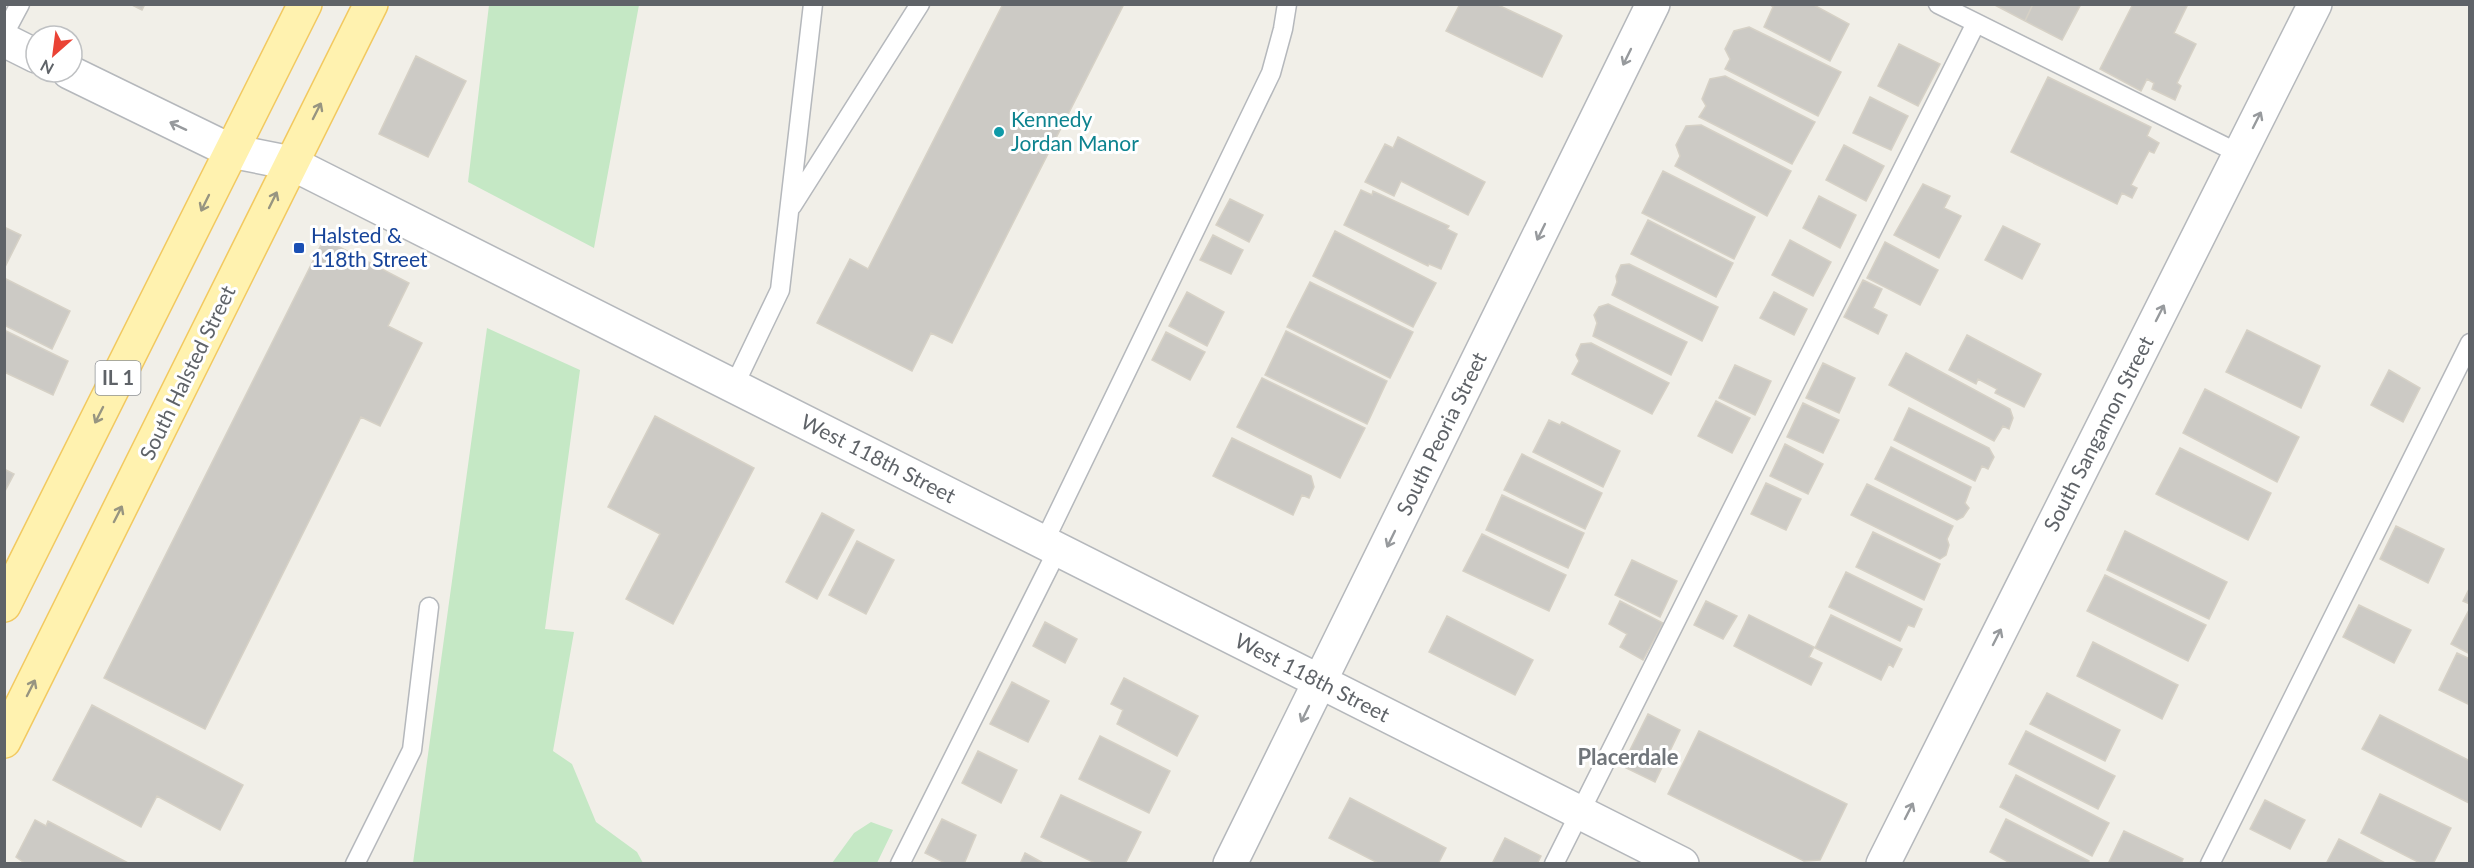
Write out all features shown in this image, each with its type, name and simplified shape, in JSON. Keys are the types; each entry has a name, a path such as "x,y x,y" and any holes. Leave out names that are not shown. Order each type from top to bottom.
{"main road":[{"name":"IL 1","path":"4,605 304,4"},
{"name":"South Halsted Street","path":"4,741 371,4"}],"street":[{"name":"South Peoria Street","path":"1230,864 1653,4"},
{"name":"South Sangamon Street","path":"1883,864 2315,4"},
{"path":"4,40 24,50"},
{"name":"West 118th Street","path":"84,79 231,151 291,163 1682,864"}],"lane":[{"path":"4,34 20,4"},
{"path":"734,386 780,290 813,4"},
{"path":"789,210 920,4"},
{"path":"900,864 1271,73 1287,4"},
{"path":"1938,4 2240,154"},
{"path":"1554,864 1976,23"},
{"path":"2211,864 2469,343"},
{"path":"355,864 412,750 429,607"}],"green space":[{"path":"489,5 639,5 594,248 468,182"},
{"path":"487,328 580,370 545,629 574,632 553,751 572,764 596,822 637,852 643,863 413,863"},
{"path":"871,822 893,830 877,863 832,863 854,833"}],"building":[{"path":"130,4 145,4 142,10"},
{"name":"Kennedy Jordan Manor","path":"1003,4 1124,4 952,343 931,333 912,371 817,323 850,259 868,269"},
{"path":"1460,4 1496,4 1560,34 1562,36 1542,77 1446,31"},
{"path":"1769,4 1812,4 1849,24 1830,61 1764,27 1773,7"},
{"path":"1993,4 2033,4 2025,21"},
{"path":"2033,4 2081,4 2062,40 2025,21"},
{"path":"2133,4 2188,4 2174,33 2196,44 2177,83 2181,86 2175,100 2152,89 2154,83 2147,79 2141,91 2100,69"},
{"path":"1749,27 1841,72 1818,116 1725,69 1730,59 1725,49 1734,31"},
{"path":"1899,44 1940,64 1918,106 1878,86"},
{"path":"416,56 466,81 428,157 379,134"},
{"path":"1725,76 1815,122 1792,164 1699,117 1706,106 1702,99 1710,79"},
{"path":"2048,77 2151,127 2147,136 2159,143 2154,153 2149,151 2131,185 2137,188 2132,198 2122,193 2117,204 2011,152"},
{"path":"1870,97 1908,116 1891,150 1853,133"},
{"path":"1701,125 1791,171 1767,216 1675,166 1680,156 1676,145 1686,126"},
{"path":"1398,137 1485,182 1468,215 1401,181 1394,196 1365,182 1385,144 1393,148"},
{"path":"1844,145 1884,166 1866,201 1826,180"},
{"path":"1663,171 1755,217 1734,259 1642,213"},
{"path":"1923,184 1950,196 1944,208 1961,216 1939,258 1894,235"},
{"path":"1361,190 1372,195 1373,191 1449,226 1447,229 1457,234 1441,269 1429,264 1428,266 1344,225"},
{"path":"1819,196 1856,215 1840,248 1803,228"},
{"path":"1230,199 1263,215 1249,242 1216,225"},
{"path":"1648,220 1733,263 1716,297 1631,254"},
{"path":"2003,226 2040,244 2022,279 1985,260"},
{"path":"4,227 21,235 4,269"},
{"path":"1335,231 1436,283 1413,327 1313,276"},
{"path":"1213,235 1243,250 1231,274 1200,260"},
{"path":"324,239 409,283 388,326 422,343 380,426 361,417 205,729 104,678"},
{"path":"1790,240 1831,262 1813,296 1772,275"},
{"path":"1885,242 1938,270 1920,305 1867,278"},
{"path":"1629,264 1718,307 1702,341 1612,295 1621,265"},
{"path":"4,278 70,311 52,349 4,325"},
{"path":"1863,280 1882,289 1873,308 1887,315 1878,334 1844,317"},
{"path":"1310,282 1413,332 1390,378 1287,327"},
{"path":"1187,292 1224,312 1207,346 1169,326"},
{"path":"1774,292 1807,309 1794,335 1760,318"},
{"path":"1608,304 1687,342 1671,375 1593,336 1597,323 1594,315 1599,307"},
{"path":"4,330 68,361 53,395 4,372"},
{"path":"2247,330 2320,366 2301,408 2226,372"},
{"path":"1286,331 1387,381 1367,424 1265,375"},
{"path":"1166,332 1205,352 1190,380 1152,360"},
{"path":"1967,335 2041,374 2024,407 1995,393 1997,389 1978,379 1976,384 1949,370"},
{"path":"1591,343 1669,383 1652,414 1572,374 1579,361 1576,355 1581,344"},
{"path":"1906,353 2010,409 2013,418 2009,429 2003,426 1994,441 1889,385"},
{"path":"1823,363 1855,378 1839,413 1806,398"},
{"path":"1735,365 1771,381 1755,415 1719,398"},
{"path":"2389,370 2420,388 2403,422 2371,405"},
{"path":"1262,378 1365,428 1340,478 1237,427"},
{"path":"2205,389 2299,437 2277,482 2183,433"},
{"path":"1716,401 1750,418 1732,453 1698,436"},
{"path":"1803,403 1839,420 1823,453 1787,437"},
{"path":"1909,408 1989,448 1994,457 1988,469 1982,466 1975,481 1894,440"},
{"path":"655,416 754,468 673,624 626,599 660,534 608,507"},
{"path":"1549,420 1560,425 1562,422 1620,451 1603,487 1533,452"},
{"path":"1232,438 1311,476 1314,487 1309,498 1302,495 1293,515 1213,476"},
{"path":"1785,444 1823,464 1808,494 1770,476"},
{"path":"1891,447 1971,487 1965,503 1969,508 1963,517 1957,520 1875,479"},
{"path":"2180,448 2271,493 2248,540 2156,494"},
{"path":"1522,454 1602,493 1585,529 1504,490"},
{"path":"4,469 14,474 4,493"},
{"path":"1766,483 1801,499 1786,530 1751,514"},
{"path":"1867,484 1953,526 1947,539 1949,545 1946,555 1940,559 1851,515"},
{"path":"1502,495 1584,533 1568,568 1486,530"},
{"path":"822,513 854,530 817,599 786,582"},
{"path":"2396,526 2444,549 2428,583 2380,559"},
{"path":"2125,531 2227,582 2209,619 2107,570"},
{"path":"1873,532 1940,564 1924,600 1856,567"},
{"path":"1482,534 1566,575 1549,611 1463,571"},
{"path":"857,541 894,560 866,614 829,595"},
{"path":"1632,560 1677,581 1660,617 1615,595"},
{"path":"1846,572 1922,609 1914,627 1908,625 1900,641 1829,607"},
{"path":"2105,575 2206,625 2188,661 2087,611"},
{"path":"2470,587 2470,604 2463,601"},
{"path":"1620,601 1663,623 1643,660 1620,647 1627,634 1609,624"},
{"path":"1706,601 1737,616 1723,639 1694,625"},
{"path":"2359,605 2411,630 2394,663 2343,637"},
{"path":"2470,608 2470,654 2451,644"},
{"path":"1749,615 1814,647 1809,657 1822,663 1811,685 1734,646"},
{"path":"1831,615 1902,649 1893,667 1889,664 1881,680 1815,648"},
{"path":"1447,616 1533,660 1515,695 1429,652"},
{"path":"1045,622 1077,639 1065,663 1033,646"},
{"path":"2093,642 2178,685 2162,719 2077,676"},
{"path":"2457,653 2470,659 2470,705 2439,690"},
{"path":"1124,678 1198,716 1177,756 1117,724 1123,710 1111,704"},
{"path":"1012,682 1049,701 1028,742 990,724"},
{"path":"2047,693 2120,730 2105,761 2030,724"},
{"path":"92,705 243,785 220,830 157,796 141,827 53,780"},
{"path":"1648,714 1680,730 1655,782 1622,766"},
{"path":"2380,715 2470,761 2469,803 2362,749"},
{"path":"1699,731 1847,804 1820,860 1804,861 1668,794"},
{"path":"2026,731 2115,776 2098,809 2009,764"},
{"path":"1100,736 1170,771 1149,813 1079,779"},
{"path":"978,751 1017,770 1001,803 962,783"},
{"path":"2016,775 2109,823 2092,856 2000,807"},
{"path":"2380,794 2451,828 2433,864 2422,864 2361,833"},
{"path":"1061,795 1141,832 1125,864 1097,864 1041,837"},
{"path":"1350,798 1446,848 1438,864 1380,864 1329,838"},
{"path":"2265,800 2305,820 2290,849 2250,829"},
{"path":"942,819 976,835 964,864 947,864 925,853"},
{"path":"2006,819 2089,861 2088,864 2012,864 1990,852"},
{"path":"35,820 46,826 48,821 130,864 26,864 16,857"},
{"path":"2124,831 2183,859 2181,864 2108,864"},
{"path":"1505,838 1541,856 1537,864 1492,864"},
{"path":"2339,839 2387,864 2326,864"},
{"path":"1025,853 1045,864 1020,864"}],"place":[{"name":"Kennedy Jordan Manor","path":"999,132"},
{"name":"Halsted & 118th Street","path":"299,248"}],"district":[{"name":"Placerdale","path":"1628,757"}]}
